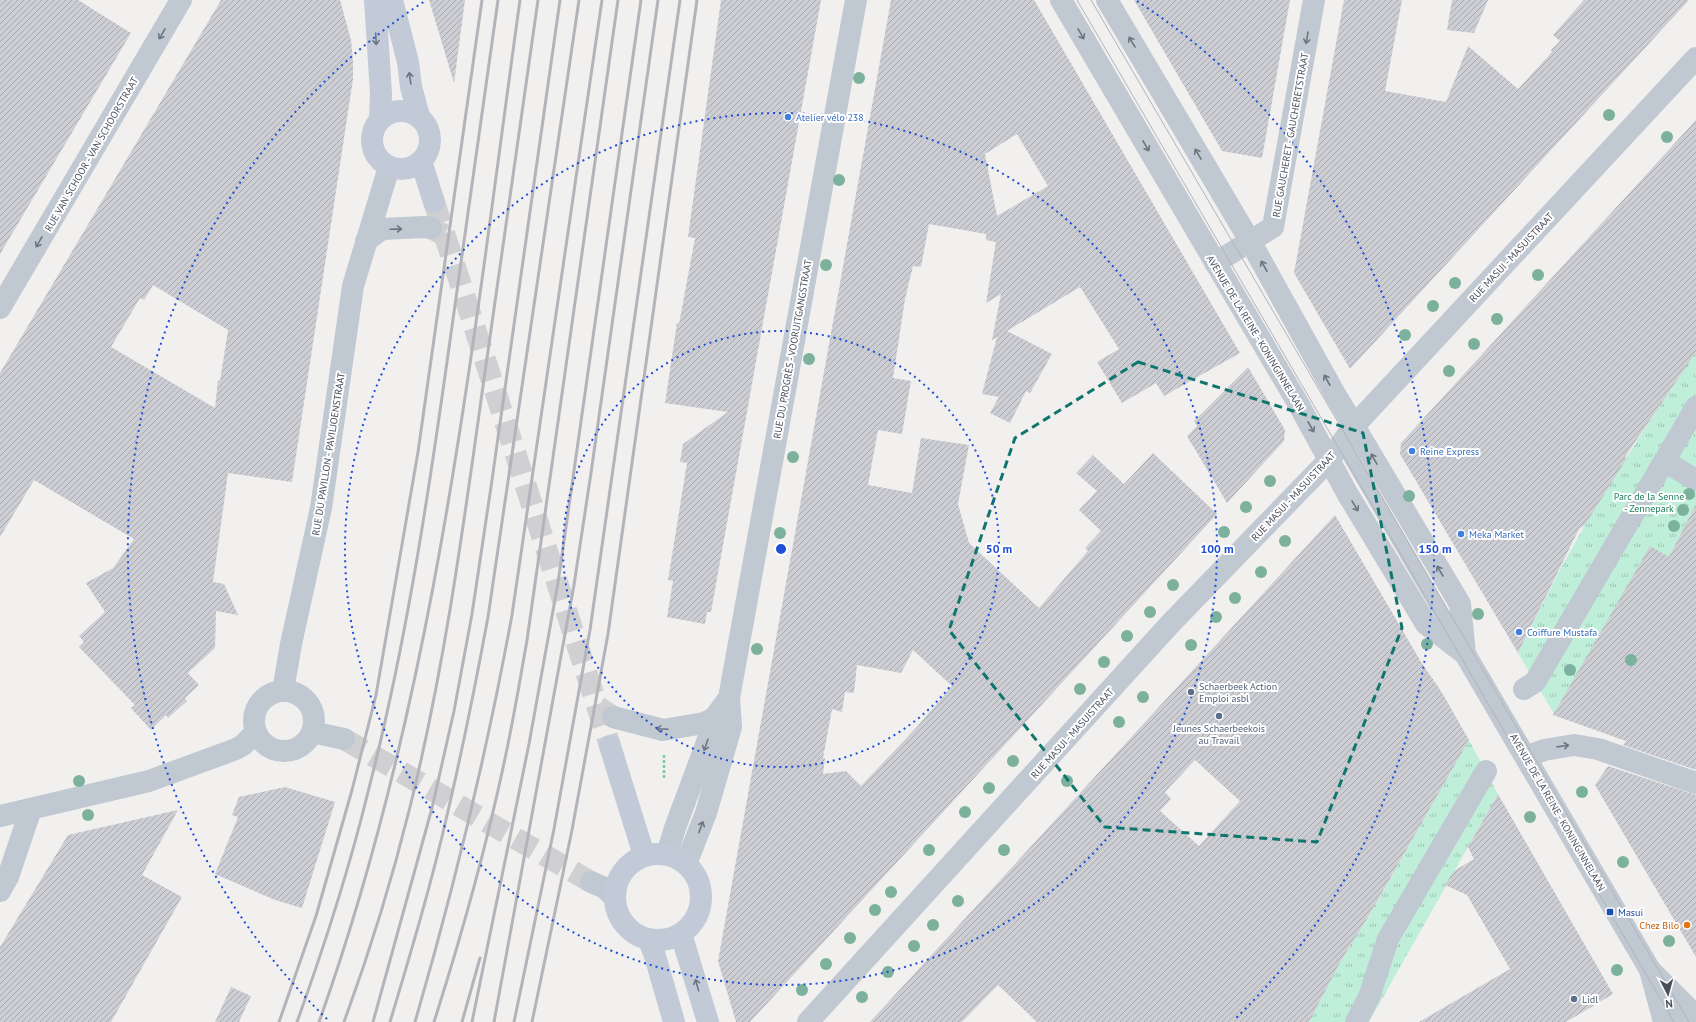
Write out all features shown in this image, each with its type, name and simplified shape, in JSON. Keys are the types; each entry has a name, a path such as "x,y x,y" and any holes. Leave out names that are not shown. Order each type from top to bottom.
{"main road":[{"path":"375,0 381,94 380,118 374,128 371,139 373,150 380,160 389,167 400,169 412,167 421,161 429,151 431,138 427,126 419,116 411,87 406,55 392,0"},
{"path":"380,118 392,111 406,110 419,116"},
{"path":"421,161 434,202"},
{"path":"610,746 644,855"},
{"path":"667,854 686,864 695,874 700,887 702,900 698,913 691,925 681,934 666,940 649,940 630,932 618,915 613,896 618,878 629,864 644,855 667,854"},
{"path":"681,934 708,1022"},
{"path":"649,940 656,956 674,1022"}],"street":[{"name":"RUE VAN SCHOOR - VAN SCHOORSTRAAT","path":"0,308 181,0"},
{"name":"RUE DU PROGRÈS - VOORUITGANGSTRAAT","path":"686,864 706,813 731,727 729,698 856,0"},
{"name":"AVENUE DE LA REINE - KONINGINNELAAN","path":"1061,0 1215,263 1347,493 1426,624 1465,654 1650,970 1696,1016"},
{"name":"AVENUE DE LA REINE - KONINGINNELAAN","path":"1107,0 1250,241 1348,434 1460,604 1465,654"},
{"name":"RUE GAUCHERET - GAUCHERETSTRAAT","path":"1215,263 1273,227 1314,0"},
{"name":"RUE MASUI - MASUISTRAAT","path":"808,1022 1171,623 1329,460 1348,434 1696,58"},
{"name":"RUE DU PAVILLON - PAVILJOENSTRAAT","path":"283,691 291,644 321,508 353,286 389,167"},
{"path":"366,241 382,229 430,228"},
{"path":"1524,689 1535,682 1696,407"},
{"path":"1664,461 1696,480"},
{"path":"283,691 295,693 305,699 312,709 314,720 312,732 306,742 296,749 284,751 272,749 263,742 256,732 254,718 259,705 269,695 283,691"},
{"name":"RUE DU PROGRÈS - VOORUITGANGSTRAAT","path":"667,854 675,828 707,742 714,718 729,698"},
{"path":"613,717 663,730 704,723 714,718"},
{"path":"0,816 149,781 243,746 256,732"},
{"path":"312,732 344,739"},
{"path":"1526,757 1544,750 1574,745 1598,749 1696,783"},
{"path":"1356,1022 1369,997 1388,939 1486,771"},
{"path":"0,891 8,877 31,809"},
{"path":"591,882 605,888 613,896"},
{"name":"AVENUE DE LA REINE - KONINGINNELAAN","path":"1650,970 1664,1022"}],"lane":[{"name":"AVENUE DE LA REINE - KONINGINNELAAN","path":"1650,970 1681,1022"}],"path":[{"path":"664,754 665,784"}],"highlighted area":[{"path":"1138,362 1363,433 1402,628 1317,842 1105,827 949,630 1015,438"}],"green space":[{"name":"Parc de la Senne - Zennepark","path":"1696,351 1696,504 1672,552 1684,556 1620,600 1554,714 1518,653 1557,575 1585,525 1645,428"},
{"path":"1469,740 1498,794 1369,1022 1309,1022 1343,957 1368,918"}],"building":[{"path":"0,0 78,0 131,33 0,254"},
{"path":"221,0 340,0 351,40 353,79 292,482 228,473 213,582 224,584 238,615 216,611 215,648 188,673 199,685 185,698 187,701 168,718 166,715 151,730 131,708 135,705 79,647 84,642 79,636 105,612 86,583 113,568 134,539 34,480 0,537 0,373","holes":["153,285 228,330 220,381 218,380 215,408 111,347 140,298 144,300"]},
{"path":"429,0 465,0 454,83"},
{"path":"721,0 821,0 711,612 707,612 705,624 667,617 673,581 668,580 687,463 680,462 683,444 728,412 665,403 677,323 679,324 695,238 688,237"},
{"path":"891,0 1034,0 1240,353 1164,396 1156,383 1122,403 1097,362 1119,349 1080,287 1007,331 1052,354 1030,393 1026,391 1010,423 990,413 999,397 982,394 997,337 992,340 1001,294 986,303 996,242 986,240 986,234 929,224 921,267 913,266 905,299 893,378 911,381 902,434 878,430 868,485 912,493 921,438 969,445 958,504 969,543 1039,608 1088,551 1085,548 1101,531 1079,510 1097,491 1076,473 1093,455 1124,484 1153,453 1217,514 750,1022 736,1022 718,961","holes":["1017,134 1048,186 997,216 985,154","913,650 952,686 915,729 861,786 846,771 823,774 825,758 823,758 832,709 842,712 845,692 854,693 857,665 901,673"]},
{"path":"1134,0 1290,0 1262,158 1222,151"},
{"path":"1344,0 1402,0 1385,91 1446,102 1468,46 1518,89 1552,52 1551,50 1560,41 1553,35 1584,0 1689,0 1350,369 1294,273"},
{"path":"1452,0 1488,0 1474,33 1447,30"},
{"path":"1696,120 1696,352 1625,457 1627,458 1585,525 1579,529 1518,653 1400,454 1401,443"},
{"path":"1248,367 1285,430 1284,441 1227,503 1187,436 1197,426 1194,421"},
{"path":"1696,504 1696,770 1623,745 1626,741 1553,715 1650,546 1669,557"},
{"path":"1335,515 1421,662 1441,691 1469,740 1367,919 1342,959 1309,1022 1037,1022 998,985 962,1022 870,1022","holes":["1195,760 1240,801 1199,846 1160,811 1171,799 1165,792"]},
{"path":"1608,766 1696,795 1696,957 1595,785"},
{"path":"285,787 335,802 302,908 275,900 215,874 238,817 232,815 239,797"},
{"path":"1498,794 1613,994 1566,1022 1419,1022 1510,969 1467,895 1445,885 1454,871 1474,859 1468,847"},
{"path":"178,810 142,875 182,897 111,1022 0,1022 0,947 68,835"},
{"path":"231,987 251,996 239,1022 215,1022"}],"tunnel":[{"path":"434,202 610,746"},
{"path":"431,228 444,235"},
{"path":"598,707 613,717"},
{"path":"344,739 591,882"}],"tram line":[{"path":"1077,0 1674,1022"},
{"path":"1091,0 1689,1022"}],"railway":[{"path":"279,1022 316,916 352,790 376,695 418,452 482,0"},
{"path":"297,1022 317,965 353,850 393,687 422,529 498,0"},
{"path":"319,1022 360,897 393,772 422,645 446,517 466,388 520,0"},
{"path":"344,1022 372,942 396,861 434,701 453,594 538,0"},
{"path":"373,1022 432,808 454,711 472,614 560,0"},
{"path":"390,1022 421,917 442,838 464,739 488,617 579,0"},
{"path":"415,1022 469,820 492,718 512,615 602,0"},
{"path":"434,1022 484,849 511,731 527,640 618,0"},
{"path":"472,1022 529,744 558,583 641,0"},
{"path":"494,1022 574,585 658,0"},
{"path":"514,1022 554,829 590,630 680,0"},
{"path":"532,1022 572,830 608,634 697,0"},
{"path":"462,1022 480,958"}],"place":[{"name":"Atelier vélo 238","path":"788,117"},
{"name":"Reine Express","path":"1412,451"},
{"name":"Meka Market","path":"1461,534"},
{"name":"Coiffure Mustafa","path":"1519,632"},
{"name":"Schaerbeek Action Emploi asbl","path":"1191,692"},
{"name":"Jeunes Schaerbeekois au Travail","path":"1219,716"},
{"name":"Masui","path":"1610,912"},
{"name":"Chez Bilo","path":"1687,925"},
{"name":"Lidl","path":"1574,999"}]}
